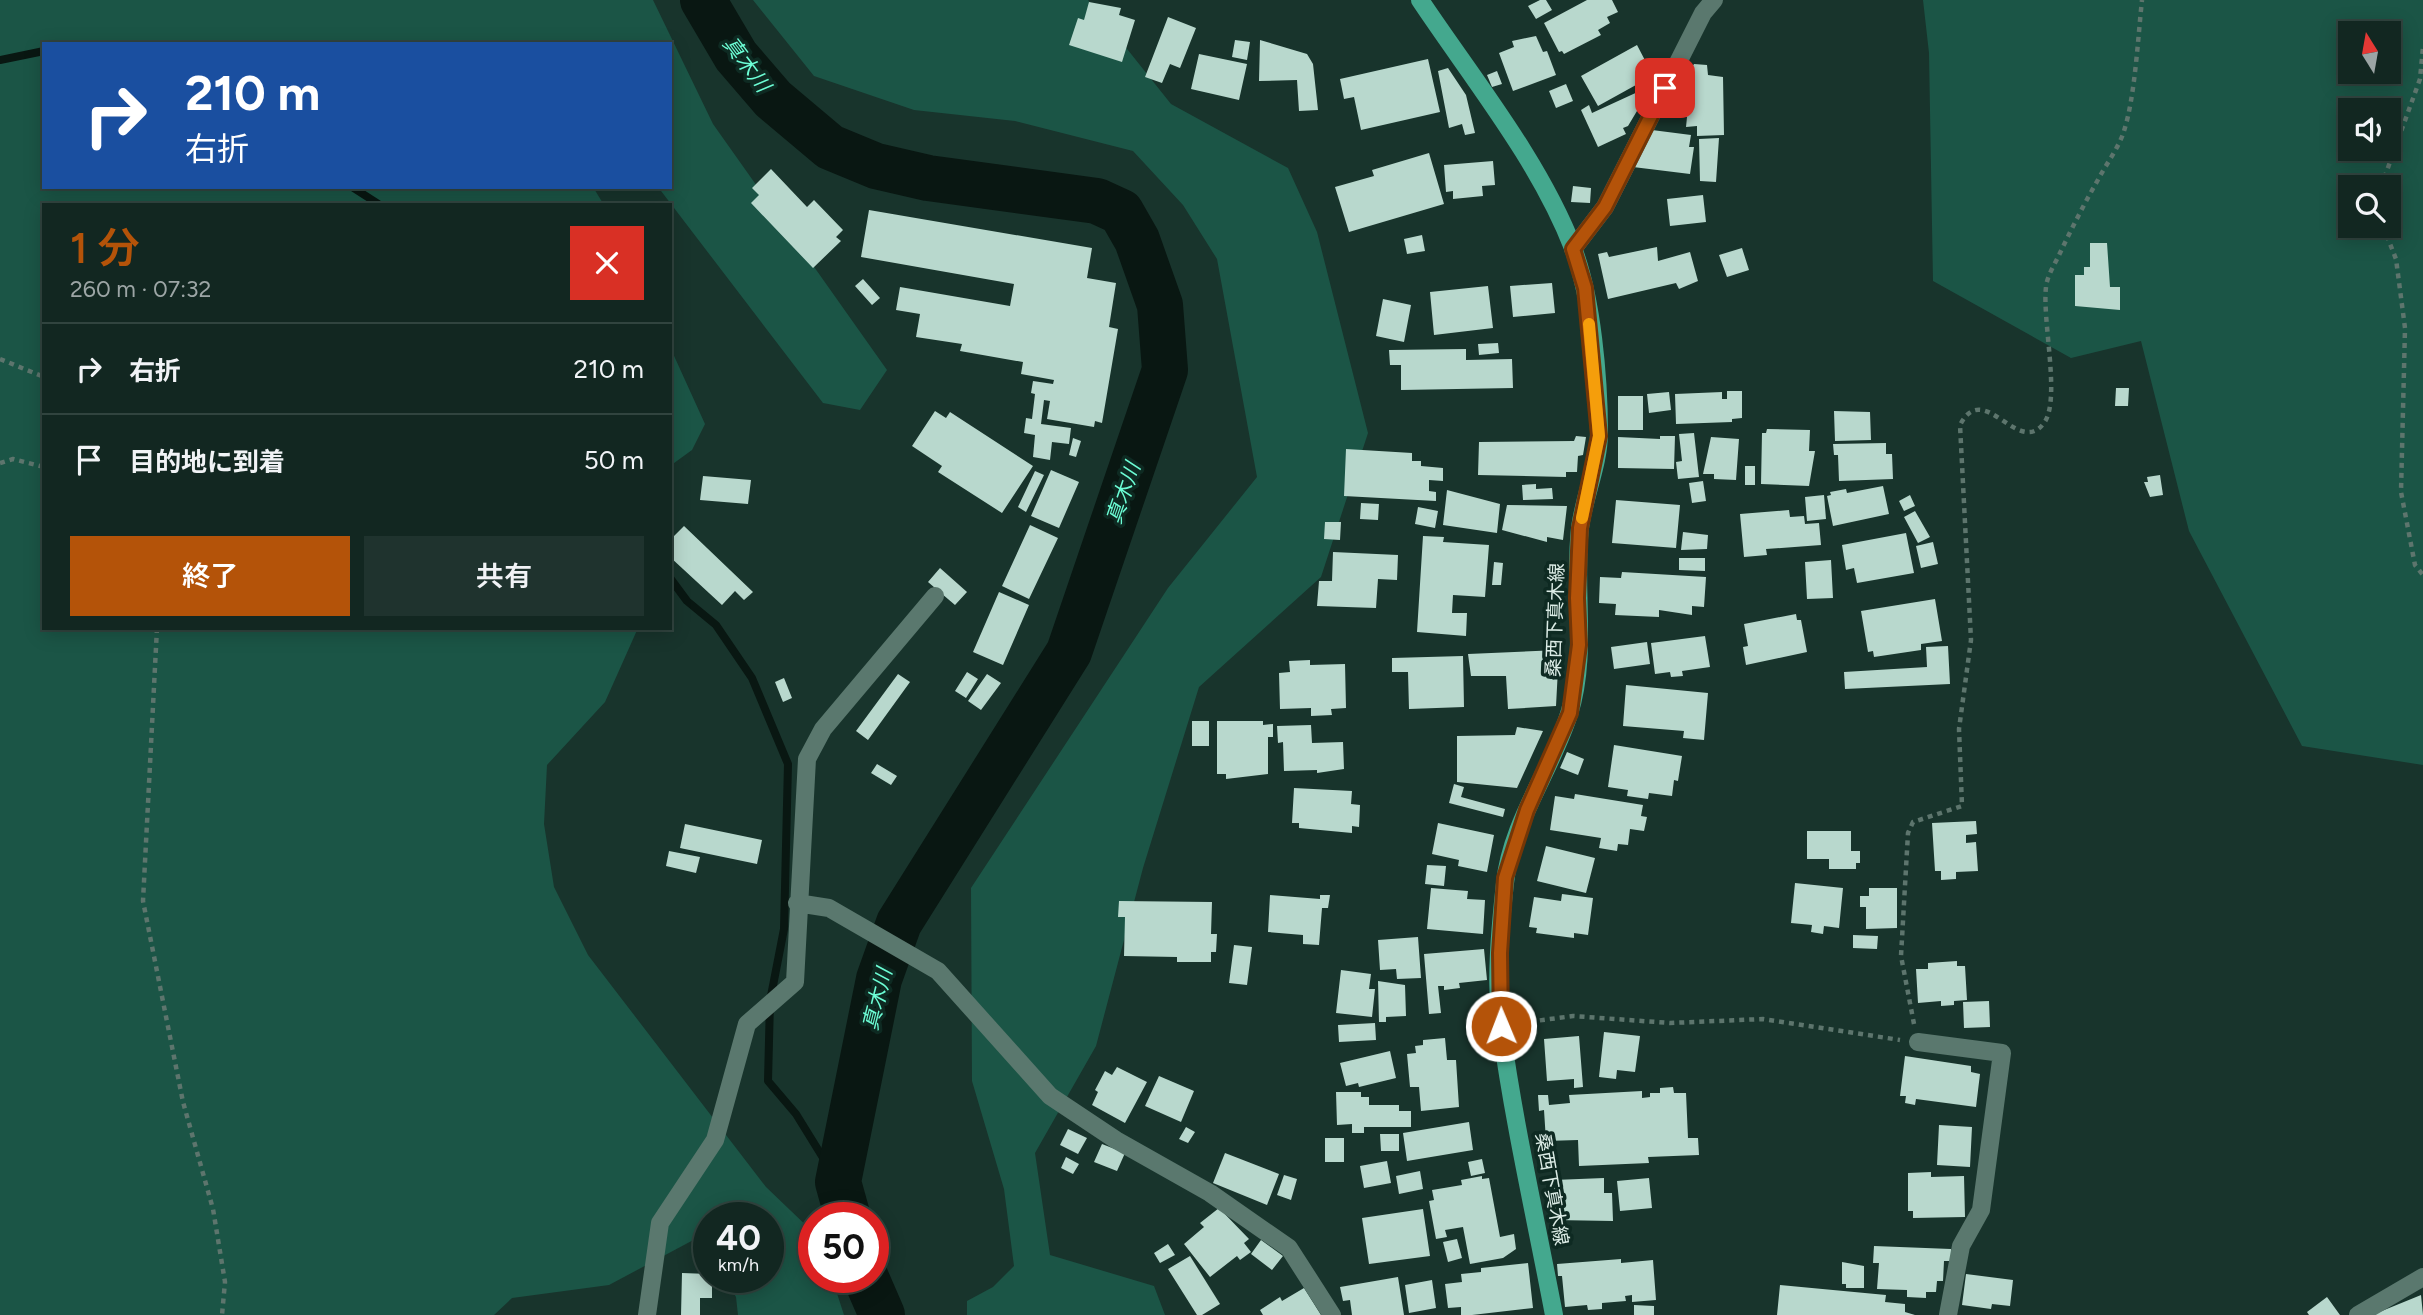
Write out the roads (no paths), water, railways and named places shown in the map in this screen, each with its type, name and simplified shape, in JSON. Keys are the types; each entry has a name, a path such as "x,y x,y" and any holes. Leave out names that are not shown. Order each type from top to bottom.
{"main road":[{"name":"桑西下真木線","path":"1420,0 1536,173 1573,249 1585,288 1599,436 1580,528 1577,598 1579,645 1570,713 1527,810 1505,878 1500,953 1501,1026 1554,1315"}],"street":[{"path":"1573,249 1605,207 1703,13 1714,0"},
{"path":"647,1315 660,1223 715,1140 747,1024 795,982 797,903 807,759 823,729 935,596"},
{"path":"797,903 829,908 938,971 1050,1096 1116,1140 1210,1193 1289,1248 1332,1315"},
{"path":"1918,1042 2002,1053 1980,1210 1961,1246 1948,1315"},
{"path":"2358,1315 2423,1277"}],"waterway":[{"name":"真木川","path":"703,0 736,56 773,99 830,147 876,166 928,178 1097,201 1121,212 1137,240 1160,305 1165,370 1069,652 899,923 879,979 838,1182 844,1202"},
{"path":"0,60 42,51"},
{"path":"355,189 377,203"},
{"path":"672,581 687,601 716,625 752,678 788,764 784,929 770,1001 768,1081 796,1114 838,1182"},
{"name":"真木川","path":"872,1293 882,1315"}]}
